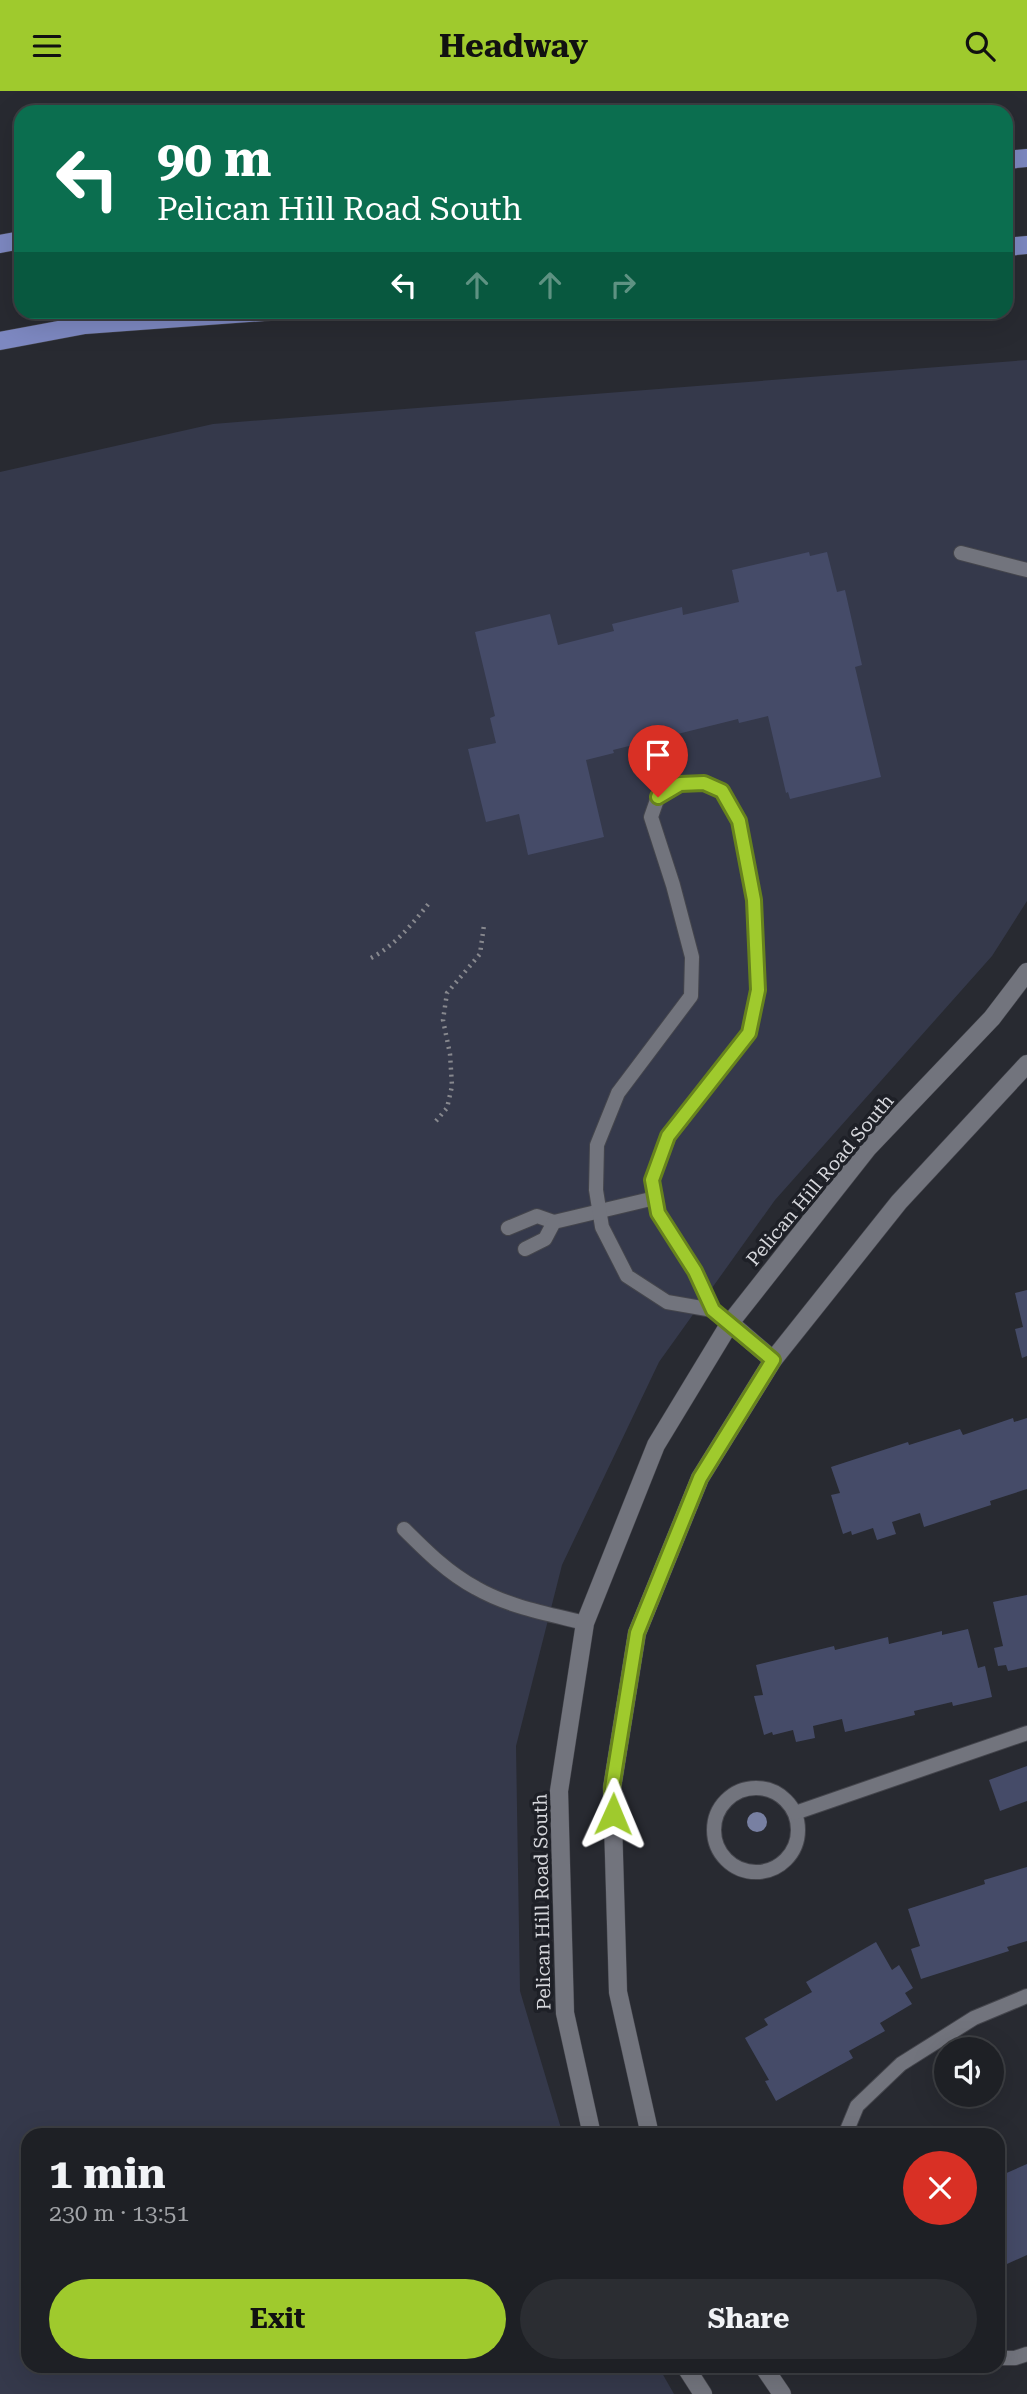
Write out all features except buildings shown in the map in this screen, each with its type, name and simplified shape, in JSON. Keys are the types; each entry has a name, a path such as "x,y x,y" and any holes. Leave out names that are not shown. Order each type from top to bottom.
{"main road":[{"path":"0,341 85,325 168,319"}],"street":[{"name":"Pelican Hill Road South","path":"590,2128 565,2013 559,1791 585,1623 656,1445 730,1323 869,1148 992,1018 1027,972"},
{"path":"648,2128 618,1992 612,1788 637,1633 700,1478 773,1360 899,1202 1027,1064"},
{"path":"730,1323 773,1360"},
{"path":"690,2373 703,2394"},
{"path":"768,2373 782,2394"}],"lane":[{"path":"961,553 1027,570"},
{"path":"713,1310 695,1271 658,1213 652,1180 668,1136 749,1033 758,990 754,900 739,821 722,791 704,783 680,784 658,797 651,817 692,957 691,996 618,1093 597,1145 596,1190 602,1227 627,1276 667,1302 713,1310 730,1323"},
{"path":"508,1228 537,1216 554,1222 655,1198"},
{"path":"526,1249 545,1239 554,1222"},
{"path":"404,1529 433,1558 476,1589 521,1607 585,1623"},
{"path":"795,1813 1027,1733"},
{"path":"764,1788 778,1793 795,1813 799,1827 797,1841 781,1864 768,1870 754,1871 740,1868 720,1851 714,1824 727,1800 738,1791 764,1788"},
{"path":"848,2128 857,2106 901,2064 974,2018 1027,1996"},
{"path":"1005,2358 1027,2354"}],"path":[{"path":"371,958 387,950 430,902"},
{"path":"436,1121 447,1108 452,1086 450,1054 443,1020 447,993 480,954 484,925"}],"shaded area":[{"path":"1027,360 1027,901 992,956 775,1200 659,1362 562,1565 516,1746 520,1991 561,2128 21,2128 21,2373 662,2373 674,2394 0,2394 0,472 213,424"}],"route":[{"path":"613,1814 612,1788 637,1633 700,1478 773,1360 713,1310 695,1271 658,1213 652,1180 668,1136 749,1033 758,990 754,900 739,821 722,791 704,783 680,784 658,797"}]}
